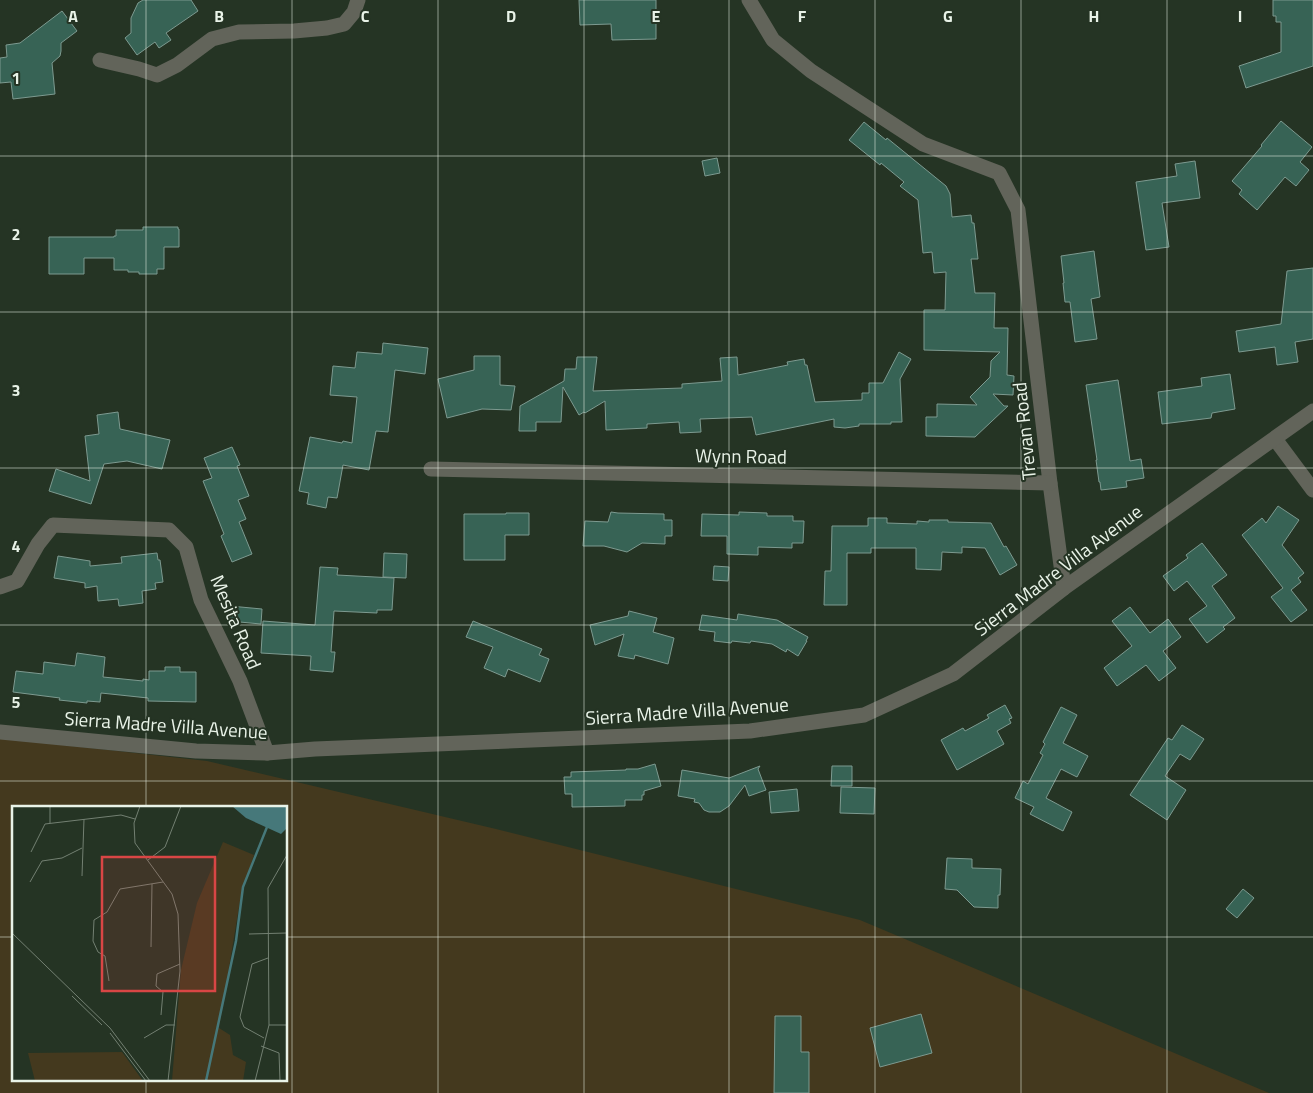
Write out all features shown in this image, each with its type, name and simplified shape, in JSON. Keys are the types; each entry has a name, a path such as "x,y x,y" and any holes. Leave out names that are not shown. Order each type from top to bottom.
{"street":[{"path":"100,60 157,75 177,65 212,39 238,32 294,31 327,28 344,24 354,12 358,0"},
{"name":"Trevan Road","path":"749,0 773,40 811,71 923,144 999,173 1018,210 1064,588"},
{"name":"Sierra Madre Villa Avenue","path":"0,732 196,751 267,753 750,731 864,715 953,674 1064,588 1313,411"},
{"path":"1275,439 1313,490"},
{"name":"Wynn Road","path":"431,469 1050,483"},
{"name":"Mesita Road","path":"0,587 17,581 38,544 53,525 169,530 186,547 200,600 240,681 267,753"}],"shaded area":[{"path":"0,738 207,761 496,829 860,920 1269,1093 0,1093"}],"building":[{"path":"143,0 191,0 198,11 166,33 171,40 159,48 155,42 137,55 125,38 131,33 131,18 138,3"},
{"path":"579,0 656,0 656,39 612,40 611,24 580,25"},
{"path":"1273,0 1313,0 1313,66 1246,88 1239,66 1281,52 1281,22 1276,22 1276,16 1273,16"},
{"path":"62,11 77,31 61,43 60,56 52,63 55,94 13,99 11,82 0,83 0,58 7,57 6,45 20,43"},
{"path":"1281,121 1312,147 1300,162 1309,170 1296,186 1285,177 1257,210 1239,194 1242,190 1232,181"},
{"path":"864,122 886,140 887,138 946,186 950,194 952,217 971,215 972,223 974,223 978,259 971,259 975,293 995,293 994,328 1008,328 1007,375 1014,376 1013,395 993,394 1004,406 1008,406 975,437 926,436 926,417 937,417 937,404 977,405 970,397 990,377 991,361 1000,352 924,350 924,310 945,310 946,272 934,273 932,252 923,253 918,200 900,186 904,182 849,140"},
{"path":"717,158 720,173 705,176 702,161"},
{"path":"1195,161 1200,198 1162,203 1169,247 1146,250 1136,182 1177,176 1175,164"},
{"path":"143,227 178,227 179,229 179,247 164,247 164,269 157,269 157,274 139,274 139,272 128,272 128,270 114,270 114,258 84,258 84,274 49,274 49,237 114,237 116,236 116,230 143,230"},
{"path":"1094,251 1100,297 1091,299 1097,339 1075,342 1070,302 1065,302 1061,256"},
{"path":"1313,268 1313,339 1295,342 1298,362 1277,365 1275,347 1239,352 1236,331 1281,324 1287,271"},
{"path":"383,343 428,348 425,374 395,370 388,432 376,431 369,470 343,465 337,498 328,497 326,508 307,504 309,493 299,491 310,437 352,443 357,397 330,395 333,366 355,368 357,352 382,354"},
{"path":"899,352 911,359 900,379 902,422 859,424 859,426 845,428 834,427 834,419 756,435 752,417 700,419 701,432 680,433 679,422 647,424 647,428 606,430 605,401 579,415 563,387 561,422 536,422 536,431 519,431 520,406 564,381 565,369 576,369 577,357 597,357 593,391 682,388 682,384 722,381 720,358 737,357 738,375 788,365 787,362 804,359 815,402 862,400 862,393 869,393 869,383 883,383"},
{"path":"474,356 500,356 500,385 515,386 511,410 482,409 447,418 438,379 474,370"},
{"path":"1230,374 1235,409 1212,413 1211,418 1162,424 1158,392 1202,386 1201,378"},
{"path":"1118,380 1130,461 1141,459 1144,478 1126,481 1127,487 1101,490 1086,385"},
{"path":"118,412 120,429 170,440 162,469 127,461 104,464 91,504 49,491 56,469 90,481 85,436 99,434 97,415"},
{"path":"232,447 240,465 237,466 249,496 238,500 246,519 239,522 252,554 232,562 221,536 224,534 203,481 212,478 204,458"},
{"path":"1278,506 1299,520 1282,545 1304,573 1298,578 1301,582 1291,590 1307,610 1291,622 1271,597 1283,588 1242,535 1262,518 1266,523"},
{"path":"611,512 664,514 664,520 672,520 672,536 665,536 665,544 642,543 627,552 604,546 583,546 585,521 608,522"},
{"path":"739,512 767,513 767,516 793,516 793,521 804,521 803,543 792,543 792,548 758,547 758,555 727,554 727,536 701,536 702,514 739,515"},
{"path":"529,513 529,535 505,535 505,560 464,560 464,514"},
{"path":"868,518 887,518 887,523 917,524 917,521 948,520 948,522 991,523 1004,547 1006,546 1017,565 1000,575 985,548 962,547 962,553 942,552 941,570 916,569 916,548 871,548 871,553 847,553 847,605 824,605 825,571 831,571 832,526 868,526"},
{"path":"1202,543 1227,575 1212,586 1235,618 1223,627 1225,629 1207,643 1189,619 1207,606 1187,581 1174,591 1163,576 1188,558 1186,555"},
{"path":"157,553 158,560 160,560 163,582 155,583 156,589 142,591 143,603 119,606 118,599 98,601 97,586 85,588 85,583 54,578 58,556 90,561 90,566 122,563 121,557"},
{"path":"384,553 407,554 406,578 383,577"},
{"path":"714,566 729,567 728,581 713,580"},
{"path":"320,567 338,568 337,575 394,578 392,610 377,610 377,613 334,611 331,652 335,652 333,672 310,670 311,656 261,653 263,621 315,625"},
{"path":"230,606 262,609 261,624 229,621"},
{"path":"1130,607 1150,633 1168,619 1181,637 1163,651 1176,668 1159,681 1146,665 1117,686 1104,668 1132,646 1112,621"},
{"path":"629,611 657,618 653,632 674,638 668,664 635,655 634,659 618,656 624,634 595,645 590,625 628,616"},
{"path":"738,614 777,620 808,637 807,641 798,656 787,649 786,652 772,644 751,641 750,643 732,641 731,643 714,641 715,632 699,630 702,615 737,620"},
{"path":"473,621 542,649 539,655 549,659 540,682 508,669 505,677 484,668 493,647 466,637"},
{"path":"77,653 105,657 103,677 143,681 143,679 149,680 149,671 165,671 165,667 180,667 180,672 196,672 196,702 148,701 148,698 101,693 100,702 87,701 87,703 13,692 16,671 43,674 44,662 75,666"},
{"path":"1005,705 1012,718 1009,719 1011,723 997,731 1004,744 957,770 941,740 963,728 965,731 989,718 987,715"},
{"path":"1061,707 1077,715 1063,743 1088,756 1077,777 1061,769 1046,798 1072,812 1063,831 1030,814 1034,807 1015,798 1023,781 1028,784 1043,755 1040,753 1045,744 1043,742"},
{"path":"1182,725 1204,739 1190,760 1180,754 1165,776 1186,790 1167,820 1130,795 1168,738 1172,740"},
{"path":"655,764 661,786 644,791 642,800 625,800 625,806 572,807 572,794 565,794 564,777 571,777 571,772 638,769"},
{"path":"760,766 758,769 766,790 749,796 745,785 729,806 720,812 709,812 704,810 699,803 694,802 695,799 678,796 682,770 729,778"},
{"path":"832,766 852,766 852,786 831,786"},
{"path":"841,787 875,788 874,814 840,813"},
{"path":"797,789 799,811 771,813 769,792"},
{"path":"947,858 972,859 972,868 1001,869 998,908 974,907 957,890 945,889"},
{"path":"1243,889 1254,898 1237,918 1226,909"},
{"path":"921,1014 932,1053 880,1067 870,1028"},
{"path":"775,1016 801,1016 801,1052 809,1052 809,1093 774,1093"}]}
